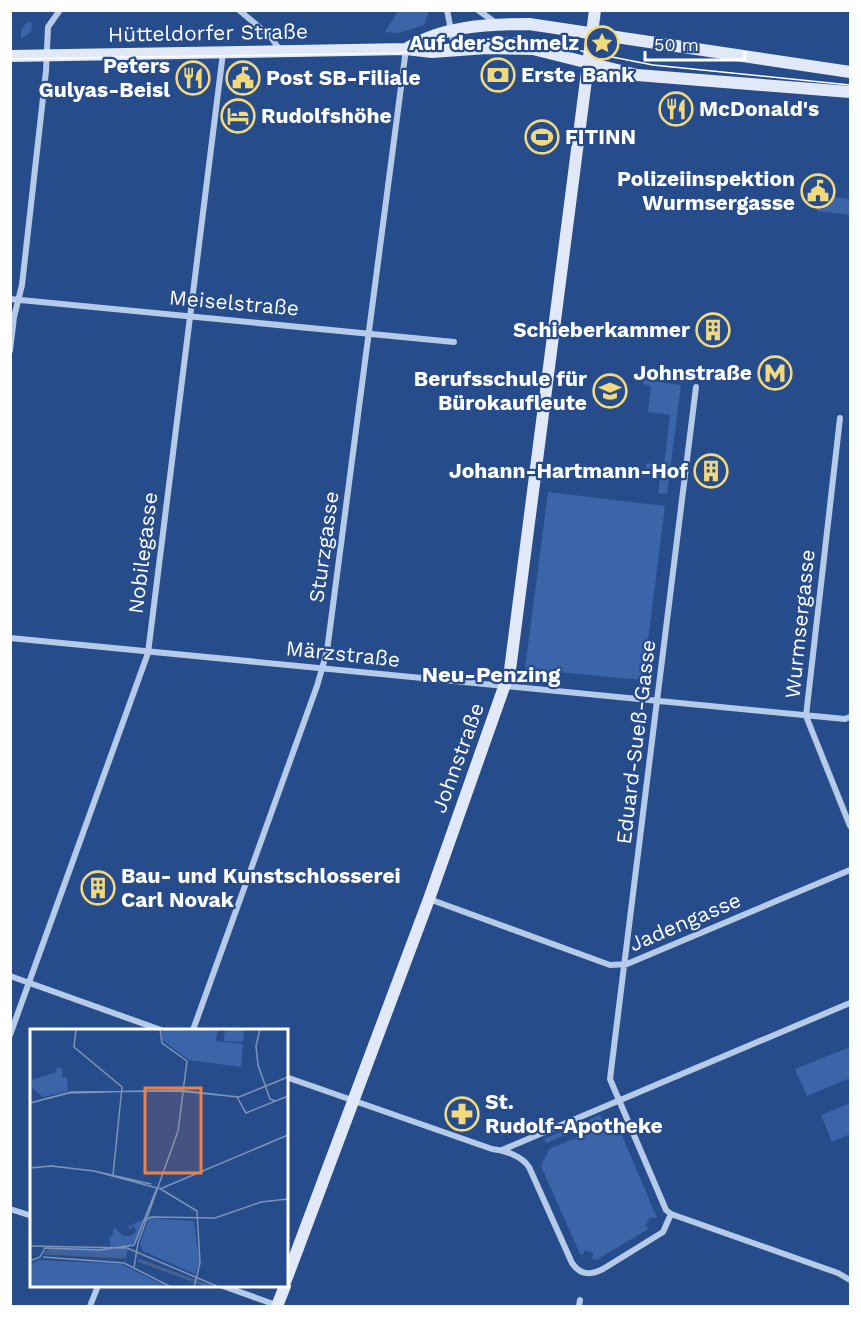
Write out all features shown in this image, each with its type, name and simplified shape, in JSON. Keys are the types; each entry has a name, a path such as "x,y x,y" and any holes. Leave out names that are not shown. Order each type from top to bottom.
{"main road":[{"name":"Johnstraße","path":"288,1275 429,899 510,670 552,331 590,63 595,10"},
{"name":"Hütteldorfer Straße","path":"406,49 435,34 500,25 530,24 850,72"},
{"name":"Hütteldorfer Straße","path":"10,56 533,49 617,72 658,78 764,83 850,92"},
{"path":"278,1306 285,1287"}],"street":[{"path":"10,351 19,300 47,55 48,27 60,10"},
{"path":"239,10 271,37 281,52"},
{"path":"447,10 455,51"},
{"path":"478,10 500,25"},
{"name":"Sturzgasse","path":"193,1029 322,668 370,333 406,49"},
{"name":"Nobilegasse","path":"10,1035 148,653 223,53"},
{"name":"Meiselstraße","path":"10,299 454,342"},
{"name":"Eduard-Sueß-Gasse","path":"671,1214 666,1210 610,1078 627,964 696,387"},
{"name":"Wurmsergasse","path":"840,418 806,716 850,826"},
{"name":"Märzstraße","path":"10,638 806,716 845,719 850,717"},
{"name":"Jadengasse","path":"429,899 610,965 627,964 850,870"},
{"path":"10,976 157,1029"},
{"path":"502,1150 850,1003"},
{"path":"288,1078 492,1149 502,1150 521,1160 529,1167 572,1263 584,1273 594,1274 663,1232 671,1214 838,1273 850,1280"},
{"path":"10,1209 30,1215"},
{"path":"90,1306 98,1287"},
{"path":"226,1287 278,1306"}],"shaded area":[{"path":"398,11 429,11 424,25 399,33 385,32"},
{"path":"28,22 32,23 31,32 21,39 21,29"},
{"path":"819,195 850,199 850,215 817,211"},
{"path":"644,380 681,385 667,494 658,493 661,470 646,468 647,463 664,465 670,415 648,412 651,386 643,384"},
{"path":"548,492 665,506 643,680 525,669"},
{"path":"850,1047 850,1078 807,1096 795,1069"},
{"path":"850,1103 850,1134 832,1142 821,1115"},
{"path":"600,1115 602,1120 546,1143 544,1139"},
{"path":"603,1127 621,1133 657,1218 650,1218 645,1226 649,1228 647,1230 596,1260 592,1259 593,1253 585,1250 583,1255 580,1254 541,1166 549,1149"}],"tram line":[{"path":"10,59 400,53 473,40 515,38 653,65 850,85"}],"place":[{"name":"Auf der Schmelz","path":"602,43"},
{"name":"Erste Bank","path":"498,75"},
{"name":"Peters Gulyas-Beisl","path":"193,78"},
{"name":"Post SB-Filiale","path":"243,78"},
{"name":"McDonald's","path":"676,109"},
{"name":"Rudolfshöhe","path":"238,116"},
{"name":"FITINN","path":"542,137"},
{"name":"Polizeiinspektion Wurmsergasse","path":"818,191"},
{"name":"Schieberkammer","path":"713,330"},
{"name":"Johnstraße","path":"775,373"},
{"name":"Berufsschule für Bürokaufleute","path":"610,391"},
{"name":"Johann-Hartmann-Hof","path":"711,471"},
{"name":"Bau- und Kunstschlosserei Carl Novak","path":"98,888"},
{"name":"St. Rudolf-Apotheke","path":"462,1114"}],"district":[{"name":"Neu-Penzing","path":"491,674"}]}
